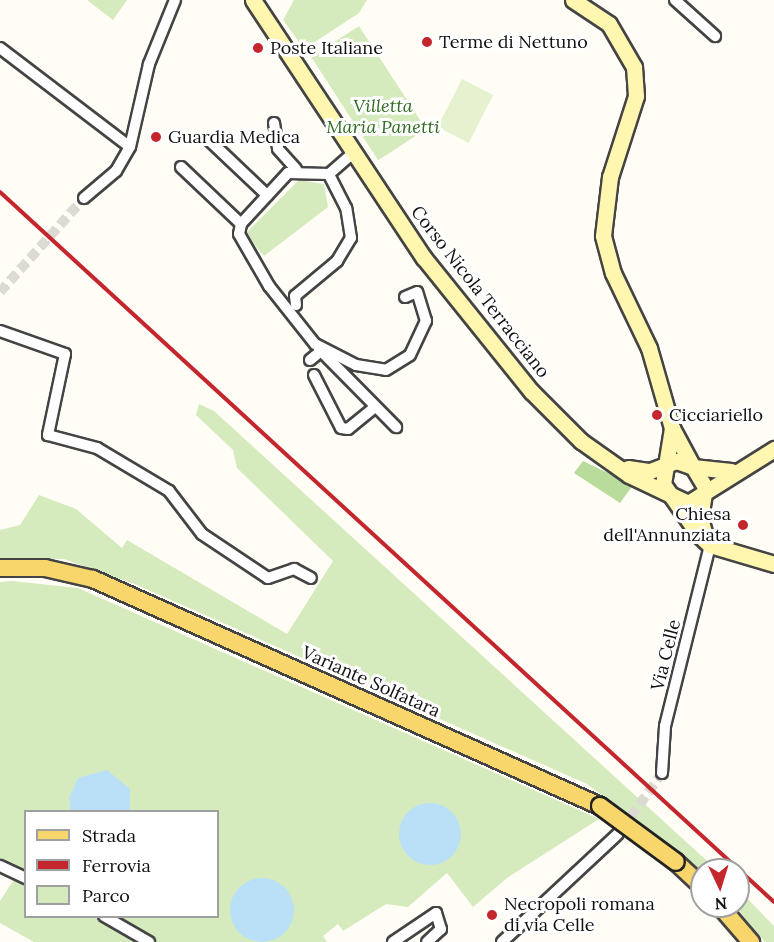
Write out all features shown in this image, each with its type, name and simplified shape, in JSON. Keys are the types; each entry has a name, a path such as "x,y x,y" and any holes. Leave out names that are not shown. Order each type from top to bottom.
{"main road":[{"name":"Corso Nicola Terracciano","path":"253,0 424,258 523,382 581,441 618,467 671,497"},
{"path":"573,0 609,24 634,67 634,110 610,177 602,224 613,273 649,348 672,428 693,467 703,480 702,498 708,542"},
{"path":"672,428 664,464 663,484 671,497 708,542 774,564"},
{"path":"671,497 688,503 702,498 731,471 774,448"},
{"path":"618,467 650,471 676,461 693,467 731,471"},
{"name":"Variante Solfatara","path":"0,568 45,568 93,579 600,806 690,875"},
{"path":"730,918 751,942"}],"street":[{"path":"84,198 116,171 130,147 147,63 175,0"},
{"path":"675,0 715,36"},
{"path":"0,48 130,147"},
{"path":"274,123 278,149 296,169 332,171 354,152"},
{"path":"210,141 267,195"},
{"path":"181,167 241,224"},
{"path":"296,169 267,195 241,224 239,234 269,286 318,348 396,427"},
{"path":"296,304 295,296 337,261 351,238 346,208 332,171"},
{"path":"318,348 356,365 386,370 410,355 426,321 417,292 405,297"},
{"path":"0,332 64,354 48,435 97,448 169,492 202,534 268,578 294,569 310,578"},
{"path":"310,360 318,348"},
{"path":"314,375 341,428 348,429 375,407"},
{"name":"Via Celle","path":"662,773 665,726 708,542"},
{"path":"502,942 618,834"},
{"path":"0,866 24,877"},
{"path":"393,942 436,913 441,929 427,942"},
{"path":"107,918 149,942"}],"green space":[{"path":"87,0 127,0 113,20"},
{"path":"294,0 367,0 359,13 304,49 283,20"},
{"name":"Villetta Maria Panetti","path":"359,26 426,129 378,160 311,57"},
{"path":"462,79 493,95 469,143 437,127"},
{"path":"299,180 324,184 328,207 264,256 245,234"},
{"path":"199,404 214,411 704,858 690,858 690,862 587,784 137,585 64,559 0,558 0,530 20,525 39,495 76,509 122,548 127,540 287,634 333,561 237,468 233,450 196,415"},
{"path":"583,461 633,485 620,503 574,473"},
{"path":"12,581 78,588 599,819 507,878 473,907 447,873 408,907 386,904 343,931 338,924 323,936 327,942 155,942 113,918 219,918 219,810 24,810 24,875 0,863 0,582"},
{"path":"15,878 24,882 24,918 95,918 136,942 34,942 0,923 0,901"},
{"path":"750,901 774,926 774,942 765,942 745,918 750,918"}],"water":[{"path":"107,770 130,789 130,810 71,810 69,798 78,778"},
{"path":"430,803 442,805 452,812 459,822 461,834 459,846 452,856 442,863 430,865 418,863 408,856 401,846 399,834 401,822 408,812 418,805"},
{"path":"262,878 280,884 288,892 294,910 288,928 280,936 262,942 244,936 236,928 230,910 236,892 244,884"}],"tunnel":[{"path":"0,292 84,198"},
{"path":"622,829 662,773"}],"railway":[{"path":"0,192 774,902"}],"place":[{"name":"Terme di Nettuno","path":"427,42"},
{"name":"Poste Italiane","path":"258,48"},
{"name":"Guardia Medica","path":"156,137"},
{"name":"Cicciariello","path":"657,415"},
{"name":"Chiesa dell'Annunziata","path":"743,525"},
{"name":"Necropoli romana di via Celle","path":"492,915"}]}
